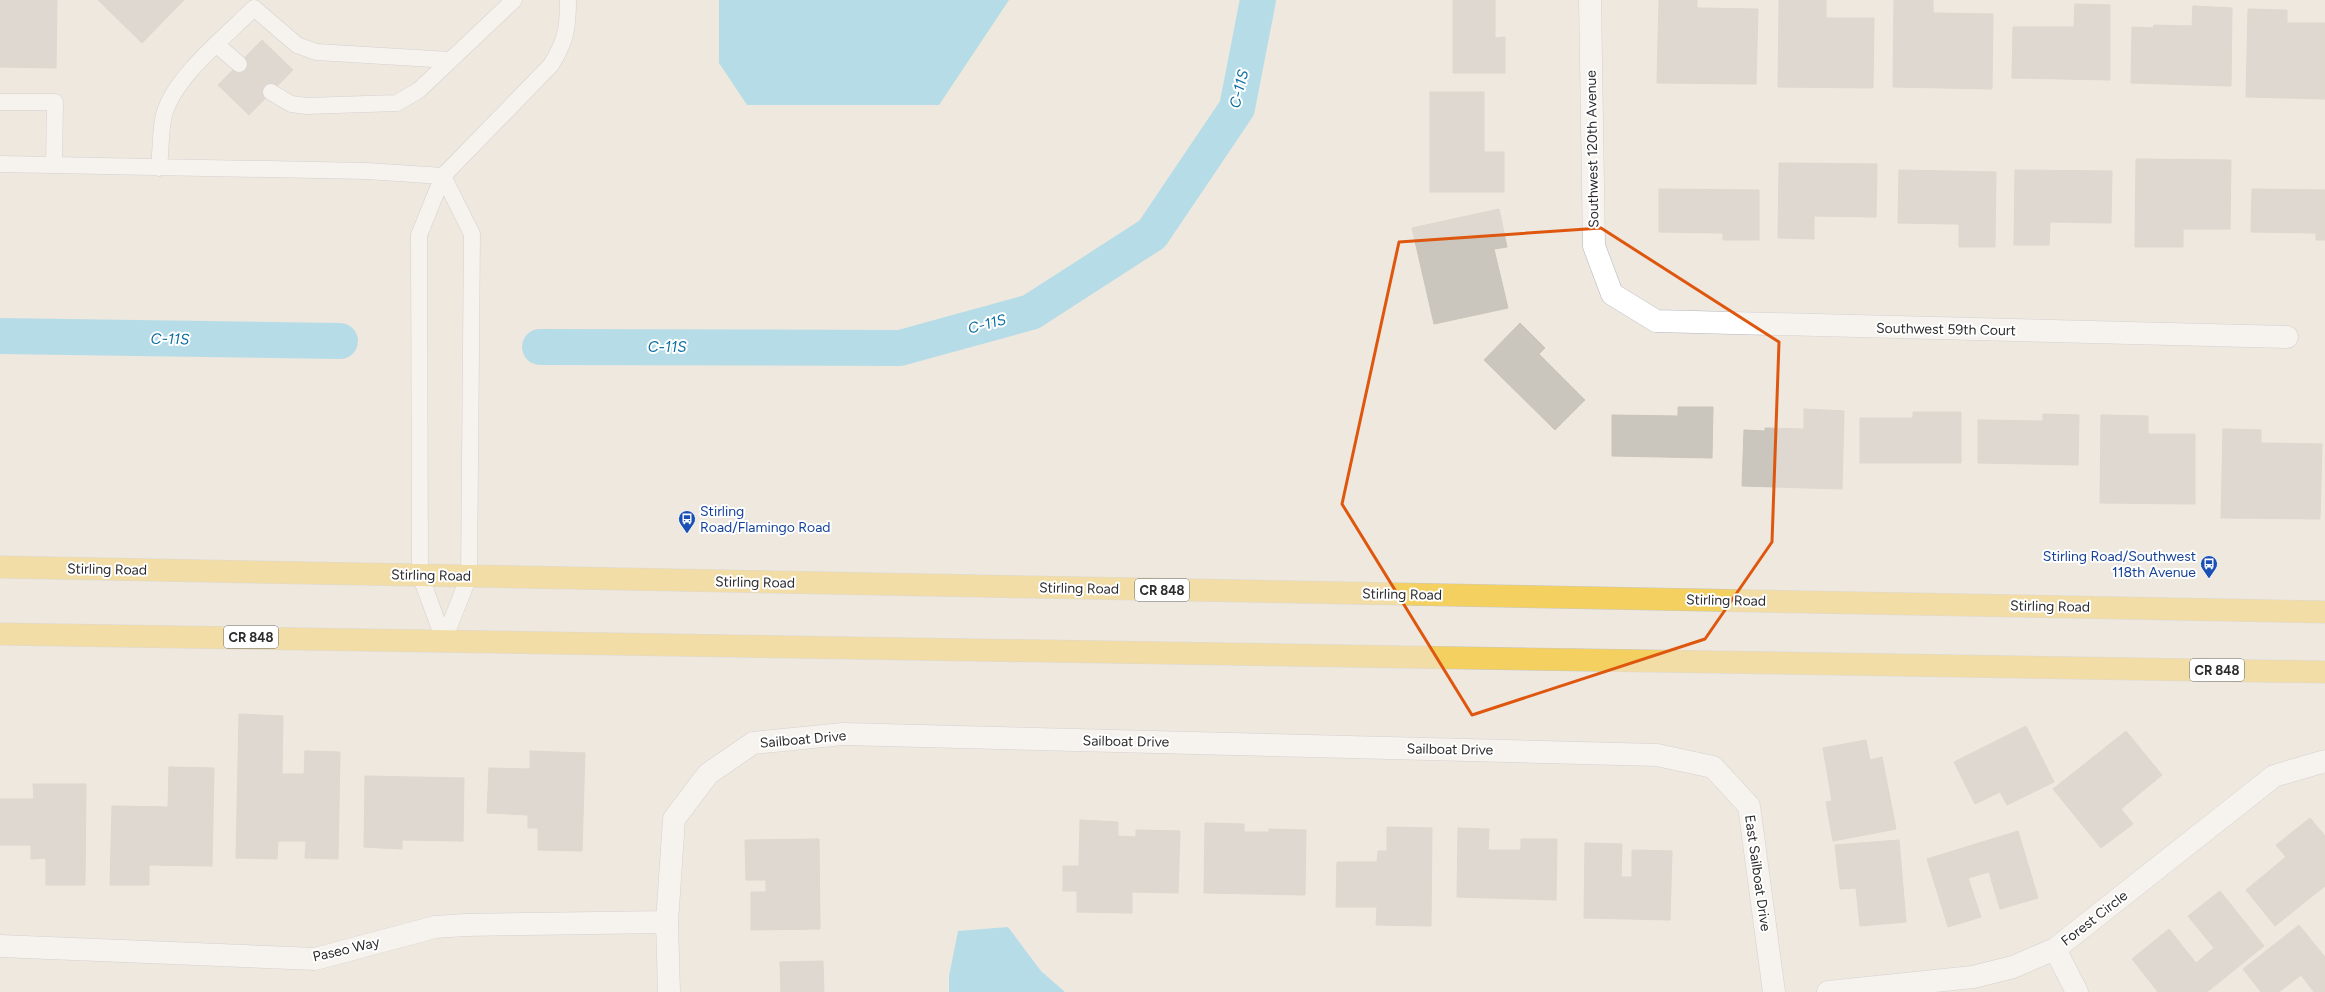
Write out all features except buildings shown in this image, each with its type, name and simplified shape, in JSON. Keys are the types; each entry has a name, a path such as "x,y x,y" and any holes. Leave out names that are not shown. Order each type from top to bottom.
{"main road":[{"name":"Stirling Road","path":"0,567 2325,612"},
{"name":"CR 848","path":"0,634 444,640 2325,672"}],"street":[{"name":"Southwest 120th Avenue","path":"1590,0 1594,246 1612,294"},
{"name":"Southwest 59th Court","path":"1612,294 1656,321 2287,337"},
{"name":"Sailboat Drive","path":"669,992 667,922 674,819 708,774 753,743 843,734 1657,755 1714,767"},
{"name":"Forest Circle","path":"1828,992 1973,977 2013,967 2055,949 2274,776 2325,761"},
{"name":"East Sailboat Drive","path":"1714,767 1749,806 1774,992"},
{"name":"Paseo Way","path":"0,946 315,959 435,927 465,925 667,922"},
{"path":"2055,949 2077,992"}],"lane":[{"path":"271,92 291,104 306,106 397,103 419,90 514,0"},
{"path":"444,640 420,575 419,234 443,176 551,65 563,46 568,22 568,0"},
{"path":"159,168 164,116 172,94 184,77 254,8 297,45 316,52 450,60"},
{"path":"217,45 238,64"},
{"path":"0,102 55,102 54,165"},
{"path":"0,164 367,171 443,176"},
{"path":"443,176 472,234 469,576 444,640"}],"highlighted area":[{"path":"1601,228 1779,342 1772,542 1705,639 1472,715 1342,504 1399,242"}],"water":[{"path":"719,0 1009,0 939,105 747,105 719,63"},
{"path":"1008,927 1041,971 1065,992 949,992 949,976 958,931"}],"waterway":[{"name":"C-11S","path":"540,347 900,348 1031,312 1152,234 1237,108 1258,0"},
{"name":"C-11S","path":"0,336 340,341"}],"place":[{"name":"Stirling Road/Flamingo Road","path":"687,534"},
{"name":"Stirling Road/Southwest 118th Avenue","path":"2209,579"}]}
